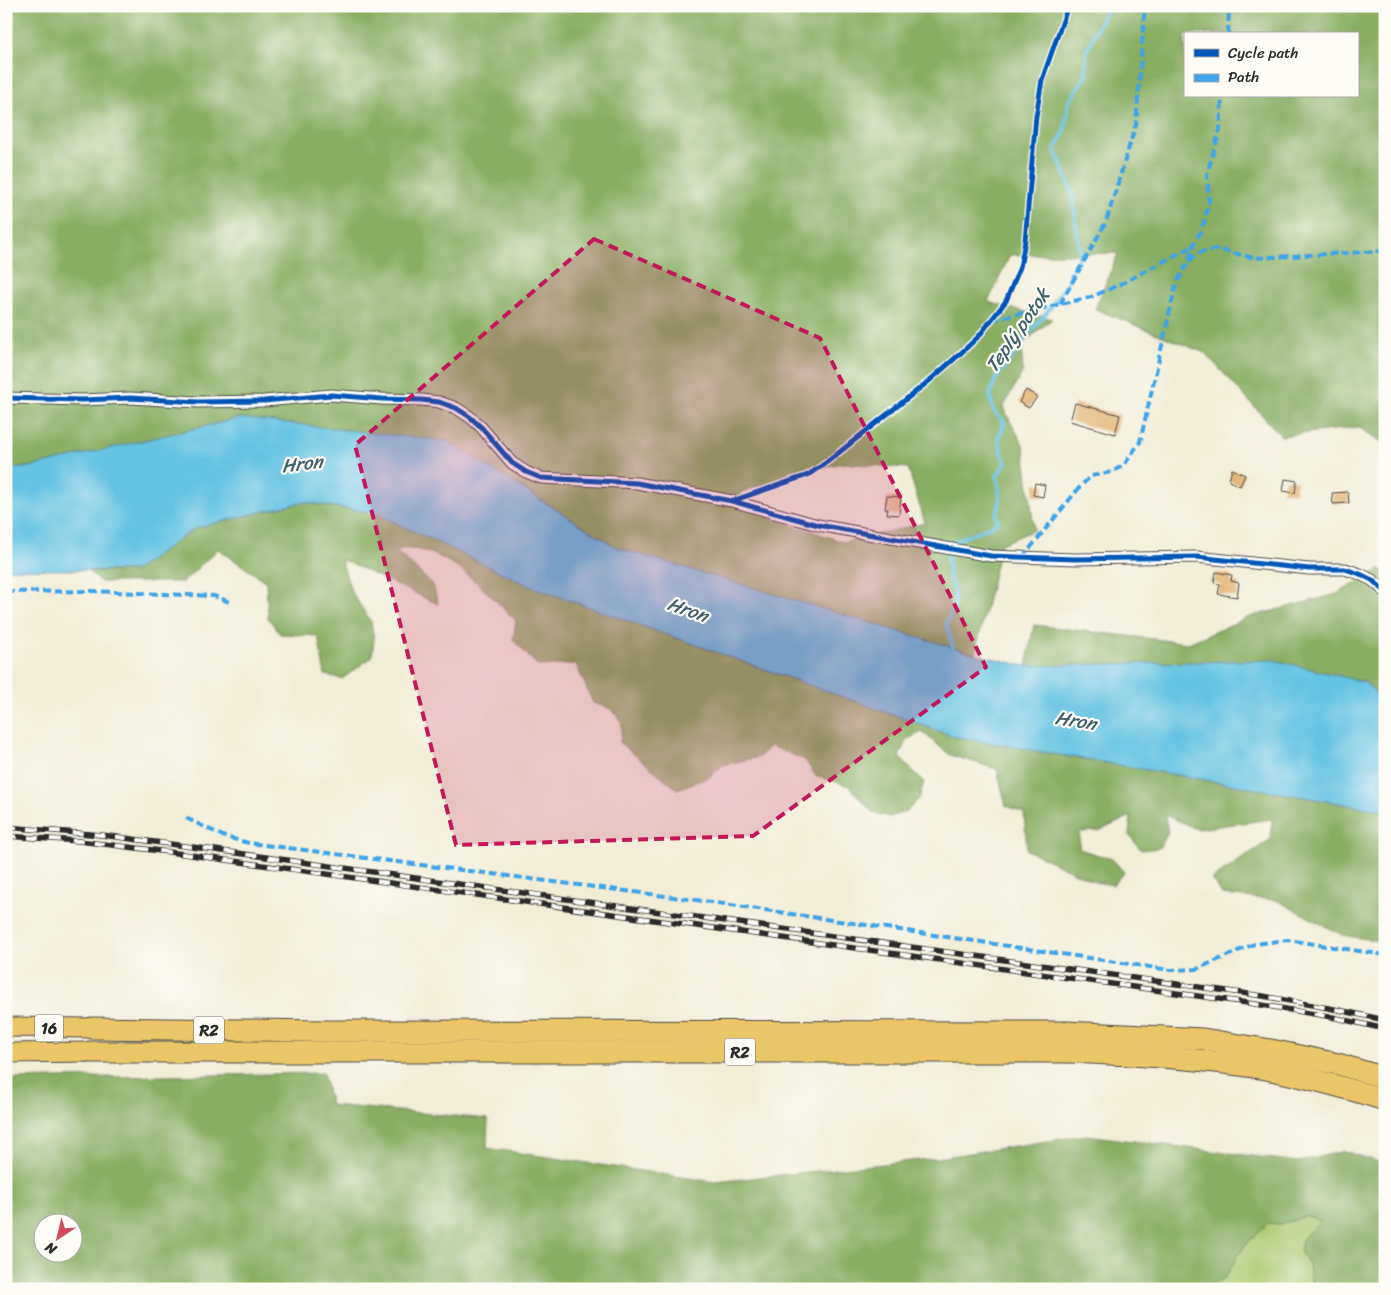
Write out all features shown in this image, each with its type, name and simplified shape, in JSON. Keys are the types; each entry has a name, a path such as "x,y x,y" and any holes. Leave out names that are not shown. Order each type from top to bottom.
{"highway":[{"name":"R2","path":"92,1028 325,1031 1066,1032 1204,1039 1338,1064 1385,1078"},
{"name":"R2","path":"90,1052 1069,1052 1205,1060 1258,1068 1335,1085 1385,1100"}],"main road":[{"name":"16","path":"6,1027 92,1028"},
{"name":"16","path":"6,1053 90,1052"}],"street":[{"path":"6,398 82,400 139,398 228,402 331,395 439,402 456,408 470,417 512,463 526,472 541,478 637,483 732,501 818,525 991,556 1075,559 1197,557 1309,569 1346,569 1372,580 1385,591"}],"highlighted area":[{"path":"594,239 820,338 986,667 753,836 456,845 355,445"}],"green space":[{"path":"6,6 1385,6 1385,444 1358,427 1281,436 1205,353 1095,309 1118,253 1010,255 988,302 1052,319 1021,345 1023,371 1003,408 1024,446 1034,530 1001,544 975,654 618,548 446,441 6,468","holes":["842,463 908,468 925,523 844,542 762,515 739,493 796,473"]},
{"path":"303,502 375,513 532,587 956,737 1385,811 1385,942 1342,935 1276,900 1222,895 1212,879 1271,839 1272,819 1197,829 1165,815 1168,832 1159,848 1141,850 1129,835 1131,816 1099,831 1080,832 1079,849 1112,859 1124,872 1113,885 1095,882 1027,850 1024,813 1006,806 997,769 950,755 922,732 906,740 899,757 924,782 919,799 907,811 890,817 873,813 849,786 815,775 805,760 771,746 759,757 723,765 710,777 677,789 620,743 622,724 612,709 593,703 576,664 538,666 513,640 516,621 462,570 446,560 429,553 412,549 395,550 433,585 438,604 341,559 351,591 371,622 374,639 372,657 342,679 325,675 318,636 280,634 268,618 266,582 218,549 183,582 101,582 88,571 135,571 195,528"},
{"path":"1380,569 1385,574 1385,700 1363,682 1026,666 1034,625 1188,643 1249,617 1337,594"},
{"path":"323,1073 331,1105 488,1119 487,1148 715,1182 938,1158 1086,1135 1299,1162 1344,1151 1385,1164 1385,1289 1312,1289 1309,1263 1300,1253 1302,1239 1320,1221 1308,1216 1281,1224 1268,1223 1246,1244 1224,1279 1212,1284 1207,1289 6,1289 6,1079"},
{"path":"1308,1216 1321,1220 1302,1239 1300,1253 1309,1263 1312,1289 1207,1289 1224,1278 1246,1244 1268,1223 1281,1224"}],"water":[{"name":"Hron","path":"240,418 446,441 618,548 975,654 1026,666 1274,660 1364,682 1385,700 1385,811 956,737 532,587 375,513 303,502 195,528 135,571 6,569 6,468 25,468"}],"building":[{"path":"1026,390 1037,397 1029,408 1019,402"},
{"path":"1075,403 1120,415 1115,434 1070,421"},
{"path":"1232,469 1245,475 1240,486 1229,481"},
{"path":"1285,479 1297,481 1295,493 1283,491"},
{"path":"1035,483 1045,485 1043,497 1033,495"},
{"path":"1348,492 1349,503 1333,504 1332,493"},
{"path":"887,496 901,497 899,515 887,514 888,509 885,509"},
{"path":"1216,572 1232,575 1231,581 1239,583 1237,597 1218,594 1220,584 1214,583"}],"waterway":[{"name":"Teplý potok","path":"954,651 946,623 954,609 954,591 949,578 948,559 951,543 993,525 998,521 996,515 1000,496 997,476 1005,463 998,438 1004,422 993,410 990,395 995,380 1029,333 1051,307 1067,282 1080,254 1072,192 1055,149 1064,133 1069,102 1086,76 1086,52 1108,6"}],"railway":[{"path":"6,827 102,835 215,850 1263,996 1385,1020"},
{"path":"6,836 79,841 169,852 1262,1005 1332,1017 1385,1029"}],"marked path":[{"path":"1060,304 1106,222 1136,124 1145,6"},
{"path":"1228,32 1229,6"},
{"path":"1022,558 1091,476 1112,472 1124,465 1140,442 1176,284 1189,261 1193,246 1202,229 1209,203 1207,174 1220,130 1222,98"},
{"path":"992,320 1091,297 1119,285 1193,246"},
{"path":"1189,261 1201,252 1217,249 1254,258 1385,251"},
{"path":"6,592 90,591 214,596 229,602"},
{"path":"186,818 225,837 249,843 704,901 1170,970 1197,969 1254,944 1288,940 1385,955"}],"cycle path":[{"path":"732,501 808,475 827,462 929,381 961,353 979,336 1006,301 1020,267 1025,241 1036,116 1042,80 1068,6"},
{"path":"6,398 82,400 130,398 198,402 264,401 331,395 439,402 456,408 470,417 512,463 526,472 541,478 637,483 732,501 818,525 991,556 1075,559 1197,557 1309,569 1345,569 1372,580 1385,591"}]}
